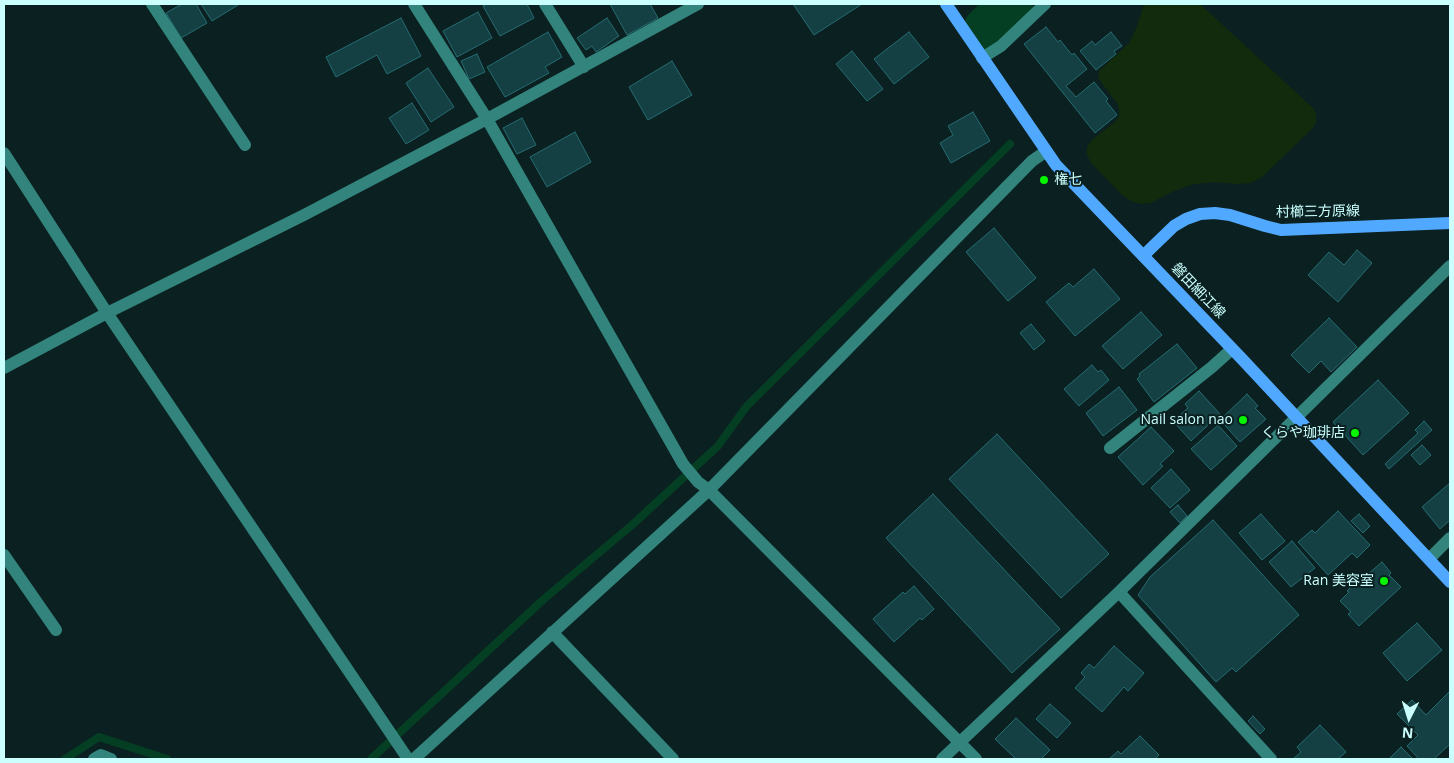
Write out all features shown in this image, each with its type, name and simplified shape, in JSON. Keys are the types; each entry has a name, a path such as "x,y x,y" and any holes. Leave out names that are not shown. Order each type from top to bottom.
{"main road":[{"name":"磐田細江線","path":"946,4 1045,152 1296,416 1450,582"},
{"name":"村櫛三方原線","path":"1143,256 1174,226 1200,214 1230,214 1281,230 1450,223"}],"street":[{"path":"152,4 245,145"},
{"path":"414,4 486,119 683,464 698,482 709,490 976,759"},
{"path":"545,4 584,67"},
{"path":"4,368 107,313 304,215 584,67 676,9 698,4"},
{"path":"982,58 1001,46 1045,4"},
{"path":"414,759 709,490 1032,160 1045,152"},
{"path":"4,153 107,313 405,755"},
{"path":"942,759 1119,592 1450,266"},
{"path":"1110,448 1232,349"},
{"path":"1429,559 1450,538"},
{"path":"4,555 56,630"},
{"path":"1119,592 1270,759"},
{"path":"552,632 673,759"},
{"path":"94,759 101,755 111,759"}],"green space":[{"path":"1144,4 1200,4 1313,108 1316,114 1316,122 1313,128 1262,177 1251,183 1216,182 1194,184 1174,191 1151,203 1141,204 1131,201 1122,195 1091,163 1087,155 1087,147 1092,140 1115,122 1119,116 1117,103 1098,78 1099,71 1129,43 1136,29"}],"building":[{"path":"182,4 196,4 207,23 181,38 166,13"},
{"path":"201,4 237,4 238,5 212,21"},
{"path":"488,4 527,4 534,18 500,36 483,6"},
{"path":"610,4 650,4 658,18 627,35"},
{"path":"793,4 862,4 814,35"},
{"path":"478,12 492,38 457,57 443,31"},
{"path":"401,18 421,56 387,74 377,55 336,77 326,57"},
{"path":"607,18 619,36 596,52 592,46 586,50 577,38"},
{"path":"1046,27 1058,42 1060,40 1072,55 1074,53 1087,69 1066,86 1076,97 1094,82 1108,99 1106,101 1117,115 1095,133 1024,44"},
{"path":"548,32 562,57 545,67 549,73 505,97 487,67"},
{"path":"909,32 929,57 894,84 874,59"},
{"path":"1111,32 1122,46 1114,51 1116,54 1096,70 1080,51 1092,41 1095,45"},
{"path":"852,51 883,89 867,101 836,64"},
{"path":"477,54 485,72 469,79 461,61"},
{"path":"672,61 692,95 648,120 629,87"},
{"path":"428,68 454,107 431,122 406,83"},
{"path":"412,103 429,130 406,144 389,118"},
{"path":"973,112 990,141 951,163 940,143 953,135 948,126"},
{"path":"522,118 536,145 517,154 503,128"},
{"path":"575,132 591,162 547,187 530,157"},
{"path":"994,228 1036,278 1008,301 966,252"},
{"path":"1357,250 1372,263 1338,302 1308,275 1329,252 1344,265"},
{"path":"1094,269 1120,299 1075,336 1046,302 1069,283 1073,287"},
{"path":"1141,312 1162,335 1123,369 1102,346"},
{"path":"1329,318 1357,347 1331,372 1321,361 1309,373 1291,355"},
{"path":"1031,324 1045,341 1034,350 1020,333"},
{"path":"1177,344 1197,368 1154,402 1137,379 1140,376 1139,374"},
{"path":"1092,365 1098,372 1101,370 1109,380 1079,406 1064,389"},
{"path":"1378,380 1409,413 1363,455 1333,422"},
{"path":"1119,387 1137,410 1103,436 1086,413"},
{"path":"1199,391 1220,414 1191,441 1173,421 1188,408 1185,404"},
{"path":"1247,394 1258,406 1255,408 1266,419 1240,442 1220,420"},
{"path":"1424,421 1432,430 1389,469 1385,464 1418,433 1415,430"},
{"path":"1218,425 1237,446 1211,470 1191,449"},
{"path":"1151,427 1174,451 1160,464 1163,466 1143,485 1118,457"},
{"path":"997,434 1109,554 1061,598 949,479"},
{"path":"1422,445 1431,455 1420,465 1411,455"},
{"path":"1171,469 1190,490 1170,508 1151,488"},
{"path":"1450,483 1450,520 1440,529 1422,507"},
{"path":"933,494 1060,629 1012,673 886,538"},
{"path":"1178,505 1187,516 1180,523 1170,512"},
{"path":"1338,511 1370,545 1357,558 1352,553 1328,575 1298,542 1312,530 1315,533"},
{"path":"1261,514 1285,541 1262,560 1239,533"},
{"path":"1359,514 1370,526 1363,533 1351,521"},
{"path":"1213,520 1299,615 1236,672 1232,668 1216,682 1138,595 1150,577"},
{"path":"1292,541 1315,568 1291,587 1269,562"},
{"path":"1382,562 1391,573 1389,575 1401,587 1359,626 1348,614 1351,612 1340,601 1365,573 1367,575"},
{"path":"914,586 934,609 922,620 920,618 894,642 873,619 903,592 905,594"},
{"path":"1417,623 1442,650 1407,681 1383,653"},
{"path":"1114,646 1144,673 1128,691 1124,687 1102,712 1075,688 1085,677 1081,673 1089,664 1094,668"},
{"path":"1450,691 1450,744 1434,759 1419,759 1407,746 1418,735 1397,714 1412,700 1426,715"},
{"path":"1050,704 1071,723 1057,738 1036,719"},
{"path":"1253,716 1265,729 1260,734 1248,721"},
{"path":"1016,718 1050,750 1041,759 1016,759 995,739"},
{"path":"1320,725 1346,752 1338,759 1293,759 1301,752 1297,747"},
{"path":"1140,736 1159,755 1155,759 1109,759 1118,751 1121,754"},
{"path":"1401,747 1413,759 1389,759"}],"waterway":[{"path":"986,28 1011,4"},
{"path":"371,759 544,599 632,525 718,446 746,407 1010,144"},
{"path":"65,759 99,737 167,759"}],"place":[{"name":"権七","path":"1044,180"},
{"name":"Nail salon nao","path":"1243,420"},
{"name":"くらや珈琲店","path":"1355,433"},
{"name":"Ran 美容室","path":"1384,581"}]}
